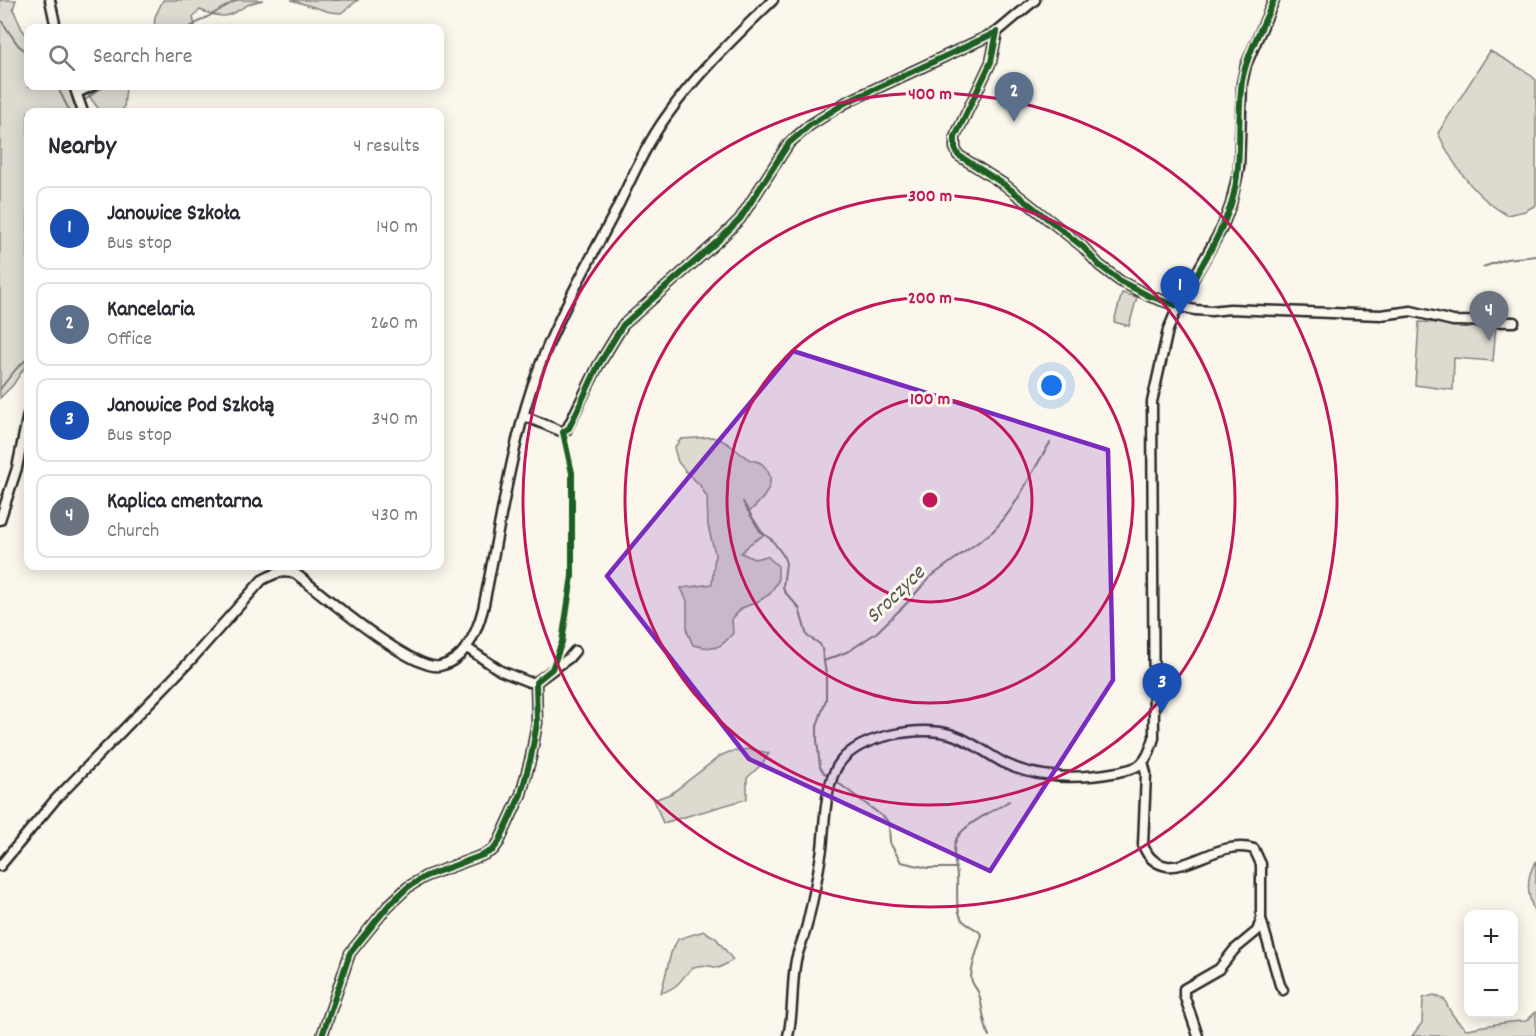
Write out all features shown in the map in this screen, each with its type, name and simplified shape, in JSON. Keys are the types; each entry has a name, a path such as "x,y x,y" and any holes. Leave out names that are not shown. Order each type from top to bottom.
{"street":[{"path":"50,0 55,24"},
{"path":"0,866 55,800 190,661 262,580 273,574 284,571 296,574 393,648 426,664 439,666 459,656 467,648 483,609 510,470 524,416 541,360 558,323 654,135 690,87 773,0"},
{"path":"524,416 563,432 566,431 598,366 623,325 740,219 789,143 810,125 845,103 997,32 1035,0"},
{"path":"788,1036 796,960 807,925 829,792 840,762 853,750 870,741 923,731 950,734 1007,764 1033,773 1083,777 1133,769 1143,762 1154,738 1152,402 1168,330 1178,306 1222,228 1231,204 1239,168 1244,74 1274,0"},
{"path":"997,32 996,48 991,62 955,137 955,148 958,155 1005,185 1083,246 1099,265 1120,281 1149,296 1195,310 1230,309 1381,315 1411,311 1453,321 1514,322"},
{"path":"76,90 82,108"},
{"path":"0,519 16,468 24,432"},
{"path":"467,648 501,671 529,682 536,682 573,655 575,651"},
{"path":"322,1036 350,952 388,906 408,887 426,876 483,855 493,850 499,842 521,794 531,757 537,723 536,682"},
{"path":"1143,762 1146,773 1143,836 1146,854 1167,866 1184,863 1219,851 1245,847 1254,849 1261,864 1262,919 1283,990"},
{"path":"1198,1036 1184,989 1219,969 1234,950 1257,932 1262,919"}],"highlighted area":[{"path":"793,351 1108,450 1113,680 990,871 749,759 607,576"}],"shaded area":[{"path":"0,0 16,0 13,9 24,32 24,90 73,90 83,108 24,108 24,368 13,385 0,398"},
{"path":"163,0 263,0 222,16 200,10 193,17 195,24 154,24"},
{"path":"291,0 358,0 341,13 330,12"},
{"path":"1490,51 1527,72 1536,80 1536,205 1525,211 1507,215 1485,200 1466,180 1438,133"},
{"path":"89,90 126,90 124,107 98,108 86,92"},
{"path":"1122,293 1137,297 1129,326 1114,322"},
{"path":"1419,322 1496,326 1493,361 1454,358 1453,390 1415,385"},
{"path":"712,437 728,444 749,459 761,463 767,470 770,477 768,490 749,512 764,535 741,553 754,559 767,556 778,566 778,581 770,594 742,608 732,619 733,633 724,643 720,646 706,648 693,645 687,631 687,601 681,588 712,584 715,554 708,526 707,497 699,484 678,462 674,448 681,439"},
{"path":"749,749 769,753 763,763 747,778 747,799 663,823 654,800 672,793 720,756"},
{"path":"1536,862 1536,915 1528,888 1530,874"},
{"path":"704,931 716,938 733,960 719,968 698,966 687,973 678,984 661,993 671,953 678,939"},
{"path":"1434,995 1445,1000 1453,1016 1466,1029 1526,1021 1536,1012 1536,1036 1412,1036 1422,1023 1423,998"}],"waterway":[{"path":"195,24 237,0"},
{"path":"334,0 339,0"},
{"path":"0,19 24,50"},
{"path":"59,90 68,108"},
{"path":"82,102 98,90"},
{"path":"1483,267 1506,259 1536,256"},
{"path":"0,389 24,362"},
{"name":"Sroczyce","path":"824,661 849,651 876,633 929,578 992,532 1009,512 1050,443"},
{"path":"743,502 760,531 772,540 783,555 786,563 784,591 799,608 807,636 820,644 822,649 826,674 826,699 817,726 817,740 820,767 830,776"},
{"name":"Sroczyce","path":"837,782 886,819 889,825 890,843 901,862 928,868 955,868"},
{"name":"Sroczyce","path":"989,1036 979,994 971,977 982,935 963,921 959,913 954,847 958,837 970,825 1009,801"}],"cycle path":[{"path":"322,1036 350,953 388,906 408,887 426,876 483,855 493,850 499,842 521,794 531,757 537,723 536,682 552,669 562,642 572,576 572,473 563,432 569,428 598,366 623,325 740,219 789,143 810,125 845,103 997,32 991,62 955,137 955,148 958,155 1005,185 1083,247 1099,265 1120,281 1149,296 1178,306 1214,243 1231,204 1239,157 1240,97 1244,71 1274,0"}],"place":[{"name":"Kancelaria","path":"1014,122"},
{"name":"Janowice Szkoła","path":"1180,316"},
{"name":"Kaplica cmentarna","path":"1489,341"},
{"name":"Janowice Pod Szkołą","path":"1162,713"}]}
